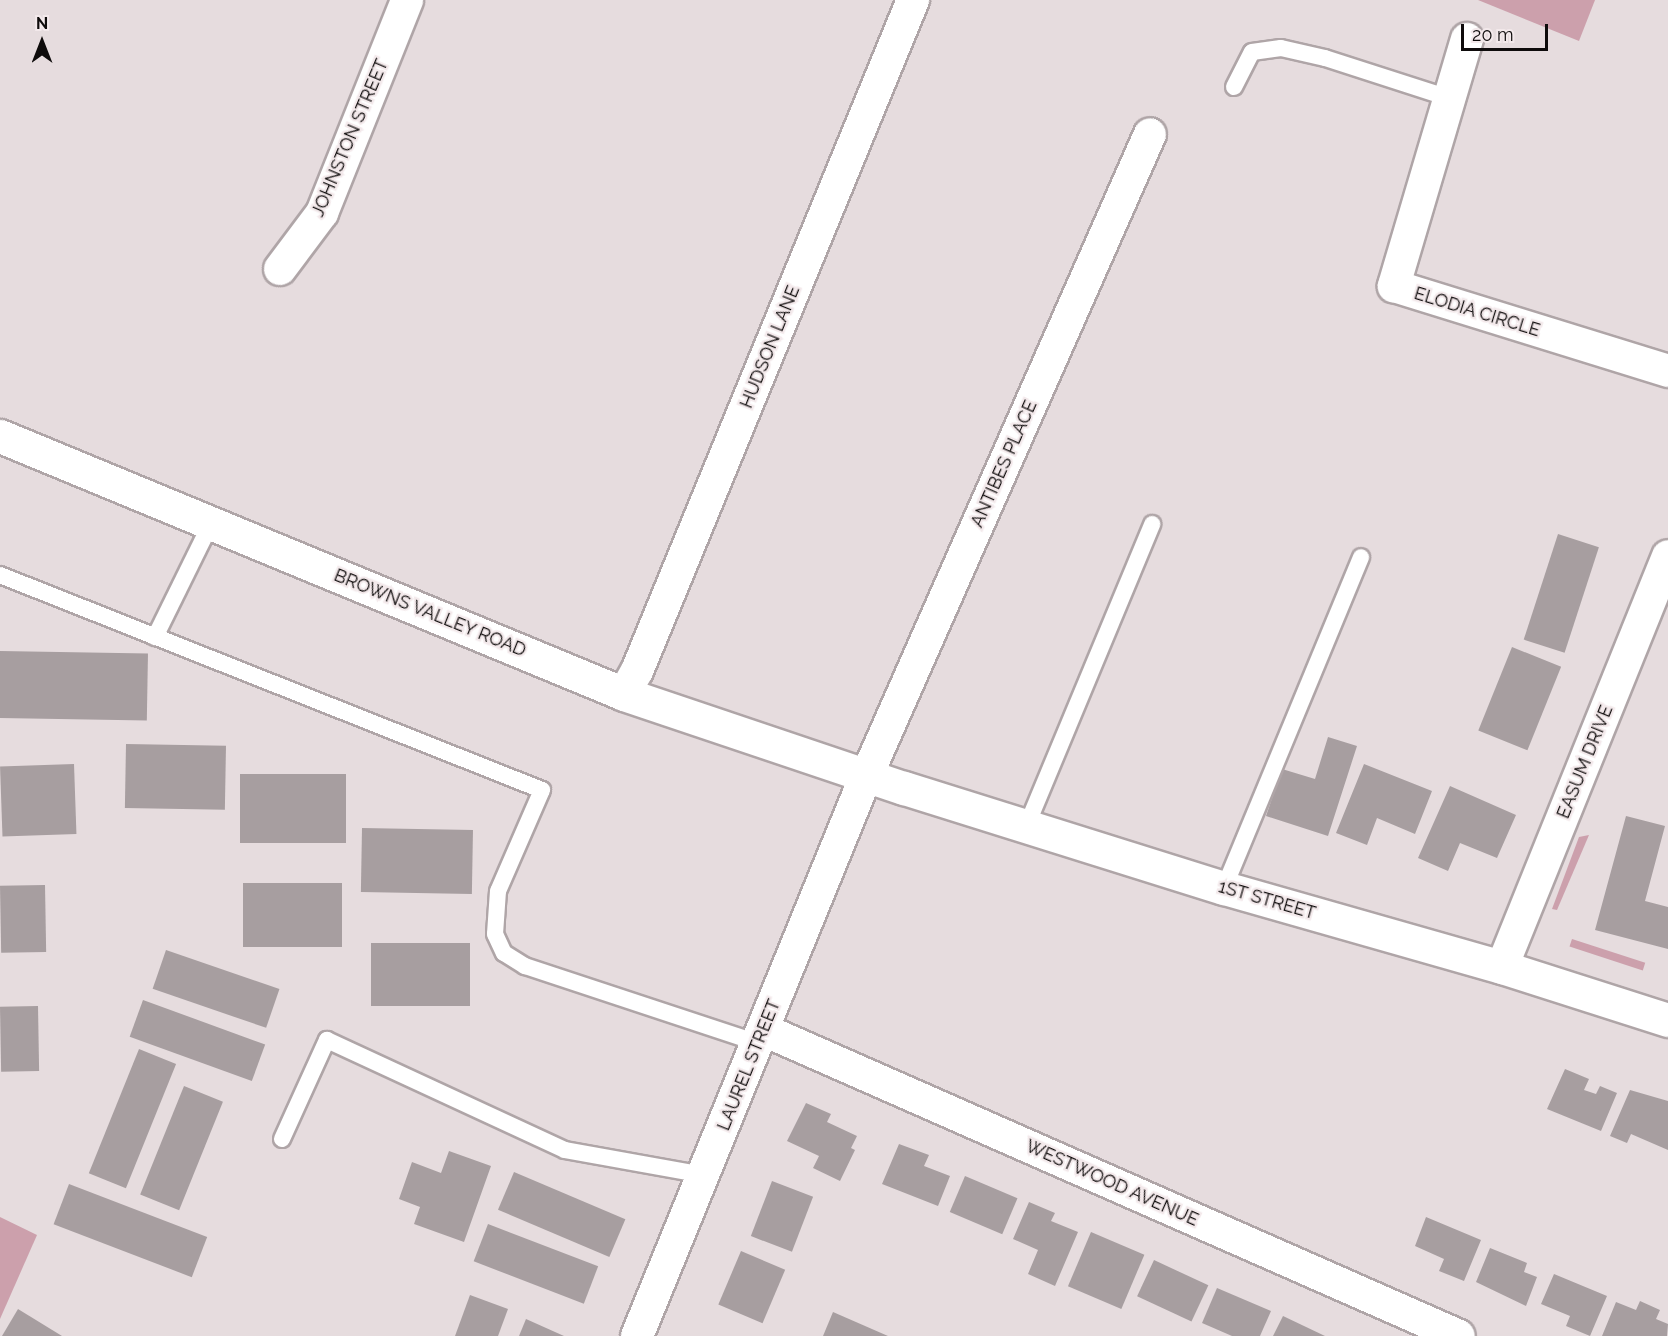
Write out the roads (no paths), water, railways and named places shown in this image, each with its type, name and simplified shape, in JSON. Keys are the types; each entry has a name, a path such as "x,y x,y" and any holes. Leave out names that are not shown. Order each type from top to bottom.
{"main road":[{"name":"BROWNS VALLEY ROAD","path":"0,436 624,693 863,784"},
{"name":"1ST STREET","path":"863,784 1027,825 1224,888 1502,967 1668,1020"}],"street":[{"name":"JOHNSTON STREET","path":"280,269 322,213 407,0"},
{"name":"HUDSON LANE","path":"624,693 637,671 913,0"},
{"name":"ELODIA CIRCLE","path":"1467,39 1394,286 1668,371"},
{"name":"ANTIBES PLACE","path":"863,784 1150,134"},
{"name":"EASUM DRIVE","path":"1502,967 1668,556"},
{"name":"LAUREL STREET","path":"640,1335 863,784"},
{"name":"WESTWOOD AVENUE","path":"761,1036 1459,1336"}],"lane":[{"path":"1234,87 1252,52 1281,48 1325,58 1449,98"},
{"path":"154,637 211,523"},
{"path":"1027,825 1152,524"},
{"path":"1224,888 1361,558"},
{"path":"0,575 542,790 498,891 495,934 504,952 525,966 761,1036"},
{"path":"282,1139 327,1040 565,1150 704,1175"}]}
